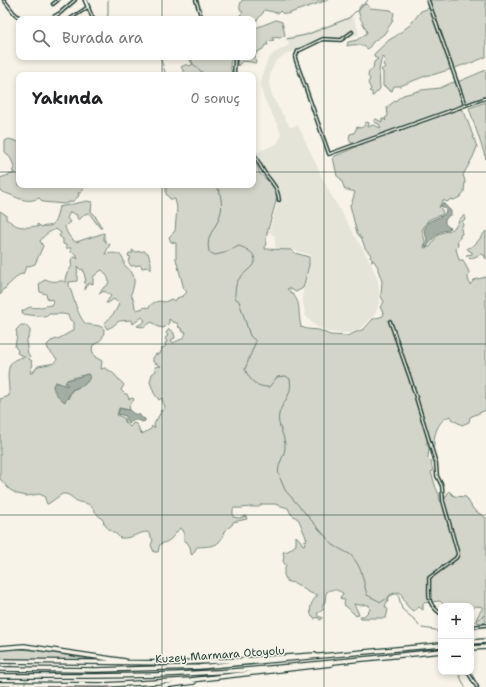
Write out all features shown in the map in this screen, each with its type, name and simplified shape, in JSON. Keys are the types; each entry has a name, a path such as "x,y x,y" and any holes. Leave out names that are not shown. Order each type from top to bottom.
{"highway":[{"path":"474,642 486,641"},
{"name":"Kuzey Marmara Otoyolu","path":"0,669 96,670 221,666 438,645"},
{"path":"0,648 16,646 29,647 119,660 200,662"},
{"path":"474,648 486,647"},
{"name":"Kuzey Marmara Otoyolu","path":"0,676 102,677 178,674 344,661 438,651"},
{"path":"0,662 200,662 305,655 338,655"},
{"path":"0,684 129,684 191,680 248,672 321,666 344,661"},
{"path":"155,687 248,672"}],"street":[{"path":"4,0 18,16"},
{"path":"52,4 58,0"},
{"path":"55,16 75,0"},
{"path":"85,0 92,16"},
{"path":"196,0 201,16"},
{"path":"428,0 465,105"},
{"path":"74,16 88,7"},
{"path":"352,32 341,40 323,39 298,51 295,58 329,154 486,98"},
{"path":"234,72 235,60"},
{"path":"256,157 264,172 276,186 279,200"},
{"path":"390,321 410,378 436,463 437,476 442,486 443,501 458,554 456,558 429,578 431,606 438,612"},
{"path":"474,627 486,625"},
{"path":"470,675 476,687"}],"shaded area":[{"path":"242,0 328,0 287,14 280,11 278,13 264,10 256,21 256,16 240,16 243,12 241,11 240,5"},
{"path":"429,0 486,0 486,57 466,65 428,75 400,86 394,86 392,91 383,86 383,72 381,70 385,67 383,65 385,61 382,56 379,71 380,89 372,96 372,92 369,91 371,89 368,83 370,79 368,76 369,71 373,69 374,62 378,59 374,57 374,54 389,40 410,25 421,11 433,7"},
{"path":"367,4 370,8 391,10 394,13 392,22 384,34 373,42 368,49 358,45 347,46 348,42 357,40 367,33 359,15 359,8 361,5"},
{"path":"351,14 359,34 338,43 320,41 300,53 295,51 286,54 275,62 270,74 269,84 273,98 290,127 298,125 327,188 369,260 378,280 380,299 376,312 372,318 357,331 351,333 339,333 328,332 317,327 305,315 302,296 311,255 294,250 277,249 275,247 275,236 269,232 278,201 277,193 256,160 256,153 278,143 281,136 279,128 263,96 261,86 262,75 268,59 274,53 289,45 287,37 305,34 346,18"},
{"path":"276,20 282,22 285,35 280,38 272,37 274,40 267,42 268,45 265,45 263,49 256,54 256,28"},
{"path":"191,60 231,60 230,64 231,72 184,72 181,67 187,64 189,66 193,64"},
{"path":"238,60 256,60 256,63 242,61 238,66"},
{"path":"486,70 486,96 458,106 459,109 465,114 477,147 463,175 465,181 464,192 460,197 454,200 451,199 447,202 443,200 439,207 443,214 428,220 422,230 425,241 424,248 430,247 437,236 457,225 461,218 465,215 461,228 462,234 457,240 458,245 456,249 459,260 463,260 469,272 468,278 470,285 474,280 486,277 486,410 470,417 469,422 462,425 451,419 451,416 447,417 440,423 436,432 433,448 428,439 426,444 429,448 428,458 431,461 433,471 431,472 440,501 444,500 449,491 454,496 466,497 473,509 486,518 486,622 478,623 476,619 483,607 476,606 474,608 474,603 442,603 440,601 423,603 423,610 419,607 414,611 408,606 401,593 397,592 390,595 385,606 388,610 386,618 361,618 360,616 364,616 370,610 369,605 354,604 359,614 356,616 345,606 345,600 341,599 340,597 343,593 337,590 328,591 326,593 325,602 322,606 324,609 317,614 319,617 322,617 322,619 320,620 317,617 315,619 311,615 310,609 318,595 310,593 296,584 288,582 284,574 286,566 283,561 283,552 288,551 296,545 296,536 303,545 305,544 304,541 307,540 299,520 291,514 288,508 275,504 262,504 258,507 234,508 233,517 239,518 246,516 247,519 233,522 232,525 224,531 223,537 218,543 210,546 197,547 192,555 190,547 187,542 184,541 184,532 180,528 170,540 160,544 158,552 154,552 151,545 153,540 148,532 120,538 106,526 91,506 77,501 69,495 62,494 47,504 44,496 39,494 27,496 17,494 9,489 0,479 0,399 9,396 8,371 10,366 17,359 25,357 17,353 18,350 15,347 17,334 16,330 21,325 25,325 30,330 26,342 28,354 30,356 29,359 33,364 30,373 32,373 38,366 55,363 57,359 48,349 47,345 51,341 74,330 74,322 70,320 68,315 49,314 46,317 23,314 22,311 30,307 38,308 51,305 53,302 52,299 48,300 46,294 40,292 39,284 46,279 51,281 66,282 66,275 72,266 72,258 75,257 78,259 76,254 71,252 71,248 66,248 66,245 63,244 63,239 59,236 61,233 56,229 49,232 40,241 43,246 35,264 26,267 23,274 19,275 2,290 0,295 0,211 6,215 6,219 17,226 38,227 37,224 42,227 52,225 54,223 59,207 87,201 92,202 91,212 94,214 102,228 100,228 89,213 85,214 79,220 77,215 70,212 67,218 70,222 65,226 67,233 76,242 104,233 104,240 106,243 110,244 105,254 119,254 123,258 124,265 133,274 134,285 131,294 135,308 137,310 146,307 148,308 157,301 165,302 171,299 175,301 187,292 184,289 176,259 176,243 171,242 169,237 175,231 177,208 175,199 170,199 166,194 166,188 256,188 256,164 260,174 274,186 277,198 267,233 265,249 292,250 295,253 309,257 309,265 303,288 296,292 289,288 287,289 292,293 297,302 301,327 319,330 330,335 347,336 364,329 373,319 383,316 384,314 380,307 384,302 381,296 382,281 378,267 374,261 371,261 373,260 370,257 371,255 365,248 362,239 357,233 350,205 355,192 345,190 341,179 337,176 333,157 356,147 349,139 350,134 354,133 357,127 361,128 368,122 368,127 373,125 381,128 379,124 374,122 374,120 376,119 382,122 382,119 384,119 386,121 385,118 388,116 387,107 403,95 422,90 440,88","holes":["77,266 81,270 83,269 86,281 84,282 86,284 85,290 88,284 93,284 93,277 102,270 106,274 109,282 99,294 104,291 111,296 106,303 114,299 119,304 115,312 104,324 107,329 119,321 132,320 133,324 142,317 145,321 137,326 144,327 152,322 158,327 164,328 169,323 169,319 177,323 179,326 178,327 181,328 183,332 186,332 183,338 173,343 171,340 175,338 174,333 169,329 166,333 168,336 165,338 167,342 165,343 166,346 162,348 160,354 156,354 153,358 153,362 161,366 155,367 156,371 152,374 150,382 154,393 159,400 162,398 165,406 163,410 160,411 161,412 154,424 155,427 154,428 152,426 151,429 142,434 136,424 133,423 130,427 125,422 124,418 117,415 119,408 130,410 129,405 134,400 133,398 129,399 127,394 121,390 124,385 112,372 105,368 101,369 102,361 95,357 92,350 93,345 100,341 103,337 104,329 102,327 84,322 81,318 69,285 69,282 77,281","88,374 80,387 72,390 68,399 56,382 67,386 67,380"]},
{"path":"486,102 486,159 469,108"},
{"path":"9,139 16,141 16,188 83,188 80,193 78,193 79,196 73,201 64,204 43,202 39,198 34,200 24,200 2,192 0,190 0,178 15,173 12,171 14,169 11,160 5,152 5,141"},
{"path":"443,203 451,211 451,215 449,215 445,220 445,224 450,228 440,232 427,247 425,246 427,239 424,230 428,222 444,215 446,211 445,208 440,206"},
{"path":"486,231 486,259 484,255 481,254 470,259 466,255 472,254 472,252 467,248 473,246"},
{"path":"132,250 135,252 144,251 148,253 151,263 151,270 148,267 142,268 141,265 131,266 128,261 131,257 128,256 129,253 133,253"},
{"path":"88,374 90,377 86,383 72,390 65,402 54,391 53,386 55,382 67,386 65,383 67,380"},
{"path":"120,408 135,414 139,414 145,419 145,421 142,422 133,420 129,424 126,420 126,416 118,414"},
{"path":"0,650 33,650 96,660 0,660"}],"waterway":[{"path":"108,0 108,16"},
{"path":"287,39 306,35 349,18 368,0"},
{"path":"161,60 165,72"},
{"path":"190,60 202,72"},
{"path":"216,188 219,190 222,206 218,220 208,241 209,252 215,255 224,253 239,246 248,250 254,255 255,258 252,266 238,281 235,291 235,298 239,301 250,336 256,341 245,369 251,380 264,387 269,387 277,377 286,376 290,379 291,385 289,394 278,418 285,444 279,465 279,475"},
{"path":"280,478 285,490 333,545 351,555 357,563 361,571 367,595 381,602 392,595 398,594 402,609 415,620 419,626"},
{"path":"474,622 486,614"},
{"path":"422,628 436,630 438,633"},
{"path":"459,675 465,687"}],"tunnel":[{"path":"0,658 13,667 32,687"}]}
